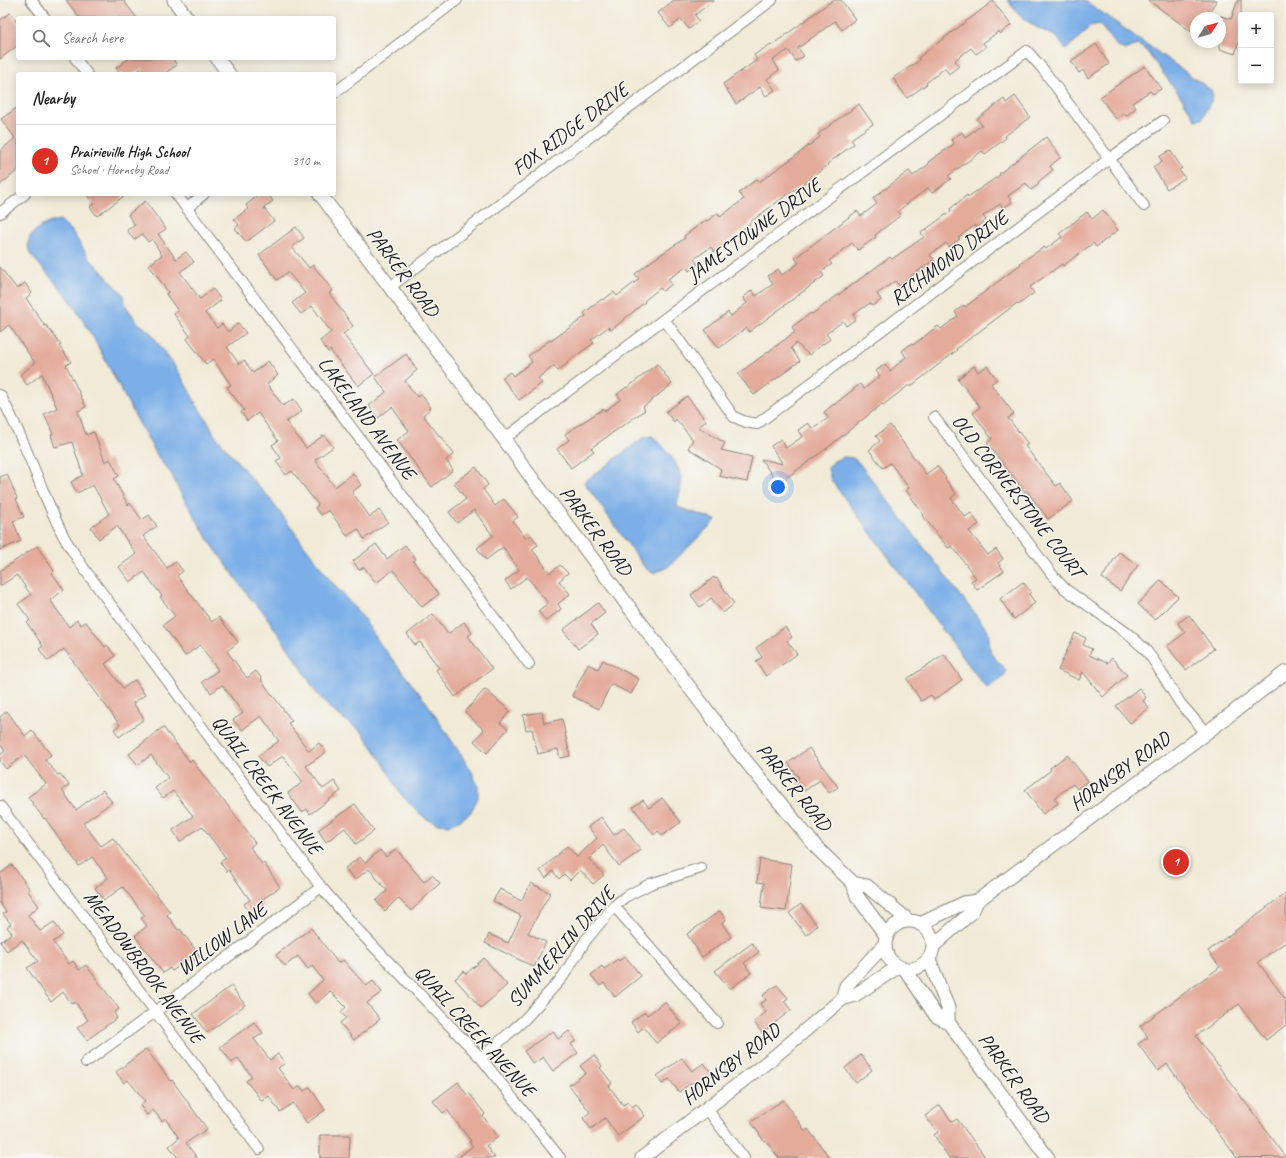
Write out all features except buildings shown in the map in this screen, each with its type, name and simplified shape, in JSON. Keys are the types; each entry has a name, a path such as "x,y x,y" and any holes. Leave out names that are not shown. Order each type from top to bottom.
{"street":[{"path":"31,0 43,16"},
{"path":"174,0 186,16"},
{"path":"336,91 457,0"},
{"name":"FOX RIDGE DRIVE","path":"390,287 772,0"},
{"name":"JAMESTOWNE DRIVE","path":"504,440 664,319 1027,51 1042,68 1109,159"},
{"path":"76,60 85,72"},
{"path":"218,60 228,72"},
{"name":"RICHMOND DRIVE","path":"664,319 734,417 746,422 757,424 1109,159 1163,121"},
{"path":"1109,159 1144,206"},
{"path":"0,213 22,196"},
{"name":"LAKELAND AVENUE","path":"178,196 529,664"},
{"path":"187,208 202,196"},
{"name":"PARKER ROAD","path":"322,196 736,749 817,848 853,883 857,896 886,941"},
{"name":"QUAIL CREEK AVENUE","path":"0,395 11,414 64,538 85,570 321,887 356,928 481,1058 560,1158"},
{"name":"OLD CORNERSTONE COURT","path":"934,417 1054,577 1069,592 1127,633 1145,649 1180,703 1206,733"},
{"name":"HORNSBY ROAD","path":"915,923 964,903 977,901 1206,733 1286,672"},
{"name":"MEADOWBROOK AVENUE","path":"0,806 259,1149"},
{"name":"SUMMERLIN DRIVE","path":"481,1058 524,1020 562,978 586,940 614,906 625,897 650,884 701,868"},
{"name":"PARKER ROAD","path":"853,883 867,886 915,923"},
{"name":"WILLOW LANE","path":"86,1062 321,887"},
{"name":"HORNSBY ROAD","path":"933,946 972,912 977,901"},
{"path":"614,906 717,1023"},
{"path":"904,922 915,923 930,933 933,940 932,953 929,959 918,968 902,968 889,957 886,951 886,941 894,926 904,922"},
{"name":"HORNSBY ROAD","path":"842,999 846,986 886,941"},
{"path":"929,959 948,1008 948,1022"},
{"name":"PARKER ROAD","path":"902,968 936,1016 948,1022 1048,1158"},
{"name":"HORNSBY ROAD","path":"642,1158 775,1056 842,999 855,995 902,968"},
{"path":"707,1109 744,1158"}],"water":[{"path":"1007,0 1084,0 1211,90 1213,97 1202,119 1196,120 1181,97 1145,49 1137,45 1125,50 1118,47 1099,24 1091,26 1066,50 1057,37 1036,27 1019,15"},
{"path":"60,220 71,230 89,258 123,294 126,306 137,322 151,333 180,374 214,434 267,495 330,580 362,616 381,645 427,703 472,772 478,787 478,798 470,813 459,821 447,825 438,824 425,818 402,796 382,761 362,732 330,709 315,691 301,667 264,613 250,598 208,539 179,490 171,473 161,462 93,337 68,297 31,255 28,248 28,242 35,231 40,227"},
{"path":"652,436 661,444 678,467 681,486 677,507 716,520 667,568 653,573 645,568 584,482 643,438"},
{"path":"844,457 853,458 859,463 988,631 991,653 1002,665 1006,673 1000,680 987,688 980,680 831,480 828,468 834,461"}],"place":[{"name":"Prairieville High School","path":"1176,862"}]}
